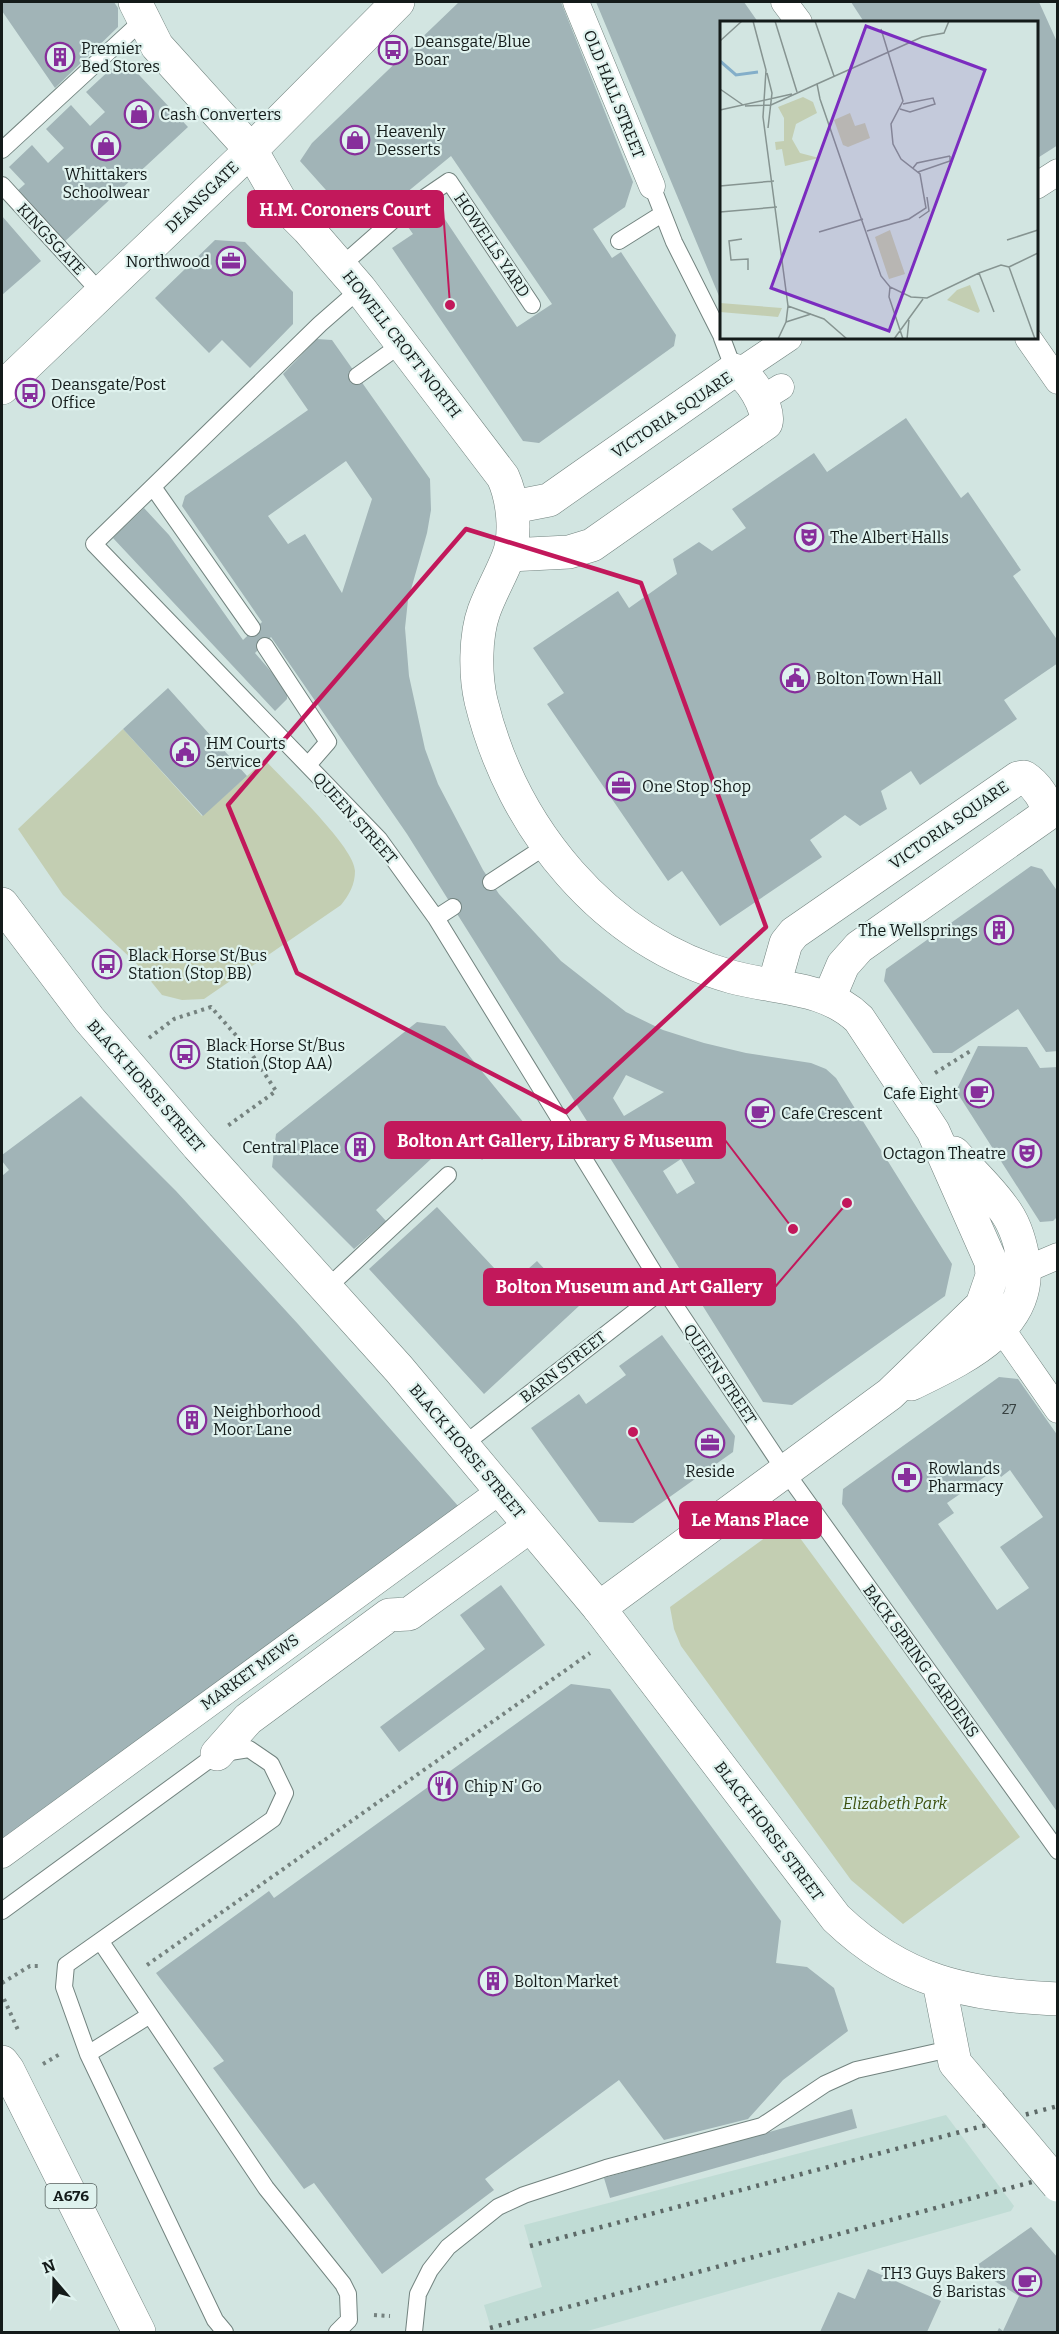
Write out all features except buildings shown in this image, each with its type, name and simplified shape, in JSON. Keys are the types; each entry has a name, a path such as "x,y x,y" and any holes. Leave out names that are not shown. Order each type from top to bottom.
{"street":[{"name":"DEANSGATE","path":"2,388 251,150 329,56 398,2"},
{"name":"OLD HALL STREET","path":"576,2 652,186"},
{"path":"784,2 798,21"},
{"name":"HOWELL CROFT NORTH","path":"139,11 157,46 251,150 280,202 351,278 403,343 503,477 513,507 509,555 483,613 477,655 481,698 492,740 524,813 546,846 578,884 614,916 657,945 694,964 723,974 829,998 846,1006 859,1019 933,1131"},
{"path":"1038,185 1058,172"},
{"path":"737,371 787,339"},
{"path":"1029,339 1058,381"},
{"name":"VICTORIA SQUARE","path":"509,555 569,552 592,545 766,423 771,393 737,371 549,500 513,507"},
{"name":"VICTORIA SQUARE","path":"774,985 786,943 794,933 1018,778 1024,777 1031,782 1052,809 859,947 843,965 829,998"},
{"name":"BLACK HORSE STREET","path":"2,904 89,1019 198,1146 399,1369 599,1608 836,1918 864,1945 890,1961 939,1982 999,1996 1058,1999"},
{"path":"890,1394 951,1364 986,1342 1001,1328 1046,1267 1018,1235 1004,1208 933,1131"},
{"path":"599,1608 890,1394 939,1344 973,1316 988,1291 992,1276 987,1247 933,1131"},
{"path":"1001,1328 1058,1410"},
{"name":"MARKET MEWS","path":"2,1855 500,1491"},
{"path":"217,1754 248,1719 389,1615 409,1614 530,1526"},
{"path":"939,1982 950,2049 955,2063 1058,2186"},
{"name":"A676","path":"2,2062 139,2332"}],"lane":[{"path":"2,150 139,11"},
{"name":"HOWELLS YARD","path":"351,278 399,215 449,181 532,305"},
{"name":"KINGSGATE","path":"2,185 101,293"},
{"path":"652,186 662,214 720,333"},
{"path":"619,241 662,214"},
{"name":"QUEEN STREET","path":"351,278 320,324 94,544 378,839 436,918 664,1289 785,1471"},
{"path":"723,339 737,371"},
{"path":"357,376 403,343"},
{"path":"153,487 252,628"},
{"path":"265,646 328,742 308,765"},
{"path":"491,882 546,846"},
{"path":"436,918 453,907"},
{"path":"327,1288 448,1175"},
{"name":"BARN STREET","path":"462,1446 664,1289"},
{"name":"BACK SPRING GARDENS","path":"785,1471 1058,1851"},
{"path":"2,1911 217,1754 249,1749 271,1764 285,1794 273,1819 66,1965 64,1987 88,2054 215,2320 225,2332"},
{"path":"101,1942 266,2188 343,2283 348,2294 350,2320 337,2332"},
{"path":"88,2054 150,2015"},
{"path":"414,2325 418,2294 430,2270 448,2247 498,2207 524,2195 606,2168 762,2126 825,2084 856,2070 950,2049"}],"path":[{"path":"122,1057 174,1019 211,1007 249,1050 276,1091 198,1146"},
{"path":"906,1091 972,1050"},
{"path":"113,1959 134,1959 143,1968 593,1651 624,1640"},
{"path":"2,1983 30,1966 66,1965"},
{"path":"2,1995 2,2000"},
{"path":"349,2314 414,2325"}],"highlighted area":[{"path":"466,529 641,583 766,927 566,1112 297,973 228,805"}],"shaded area":[{"path":"946,2115 1014,2206 1011,2211 584,2332 492,2332 484,2305 542,2287 524,2225"}],"green space":[{"path":"123,729 202,816 265,760 332,831 352,860 355,871 354,881 341,905 204,999 182,1000 162,995 136,963 63,895 18,829"},
{"name":"Elizabeth Park","path":"770,1534 800,1538 1020,1837 903,1924 851,1880 681,1646 674,1629 670,1607"}],"railway":[{"path":"530,2246 1058,2106"},
{"path":"490,2328 1058,2175"}],"place":[{"name":"Deansgate/Blue Boar","path":"393,50"},
{"name":"Premier Bed Stores","path":"60,57"},
{"name":"Cash Converters","path":"139,114"},
{"name":"Heavenly Desserts","path":"355,140"},
{"name":"Whittakers Schoolwear","path":"106,146"},
{"name":"Northwood","path":"231,261"},
{"name":"H.M. Coroners Court","path":"450,305"},
{"name":"Deansgate/Post Office","path":"30,393"},
{"name":"The Albert Halls","path":"809,537"},
{"name":"Bolton Town Hall","path":"795,678"},
{"name":"HM Courts Service","path":"185,752"},
{"name":"One Stop Shop","path":"621,786"},
{"name":"The Wellsprings","path":"999,930"},
{"name":"Black Horse St/Bus Station (Stop BB)","path":"107,964"},
{"name":"Black Horse St/Bus Station (Stop AA)","path":"185,1054"},
{"name":"Cafe Eight","path":"979,1093"},
{"name":"Cafe Crescent","path":"760,1113"},
{"name":"Central Place","path":"360,1147"},
{"name":"Octagon Theatre","path":"1027,1153"},
{"name":"Bolton Museum and Art Gallery","path":"847,1203"},
{"name":"Bolton Art Gallery, Library & Museum","path":"793,1229"},
{"name":"Neighborhood Moor Lane","path":"192,1420"},
{"name":"Le Mans Place","path":"633,1432"},
{"name":"Reside","path":"710,1443"},
{"name":"Rowlands Pharmacy","path":"907,1477"},
{"name":"Chip N' Go","path":"443,1786"},
{"name":"Bolton Market","path":"493,1981"},
{"name":"TH3 Guys Bakers & Baristas","path":"1027,2282"}]}
